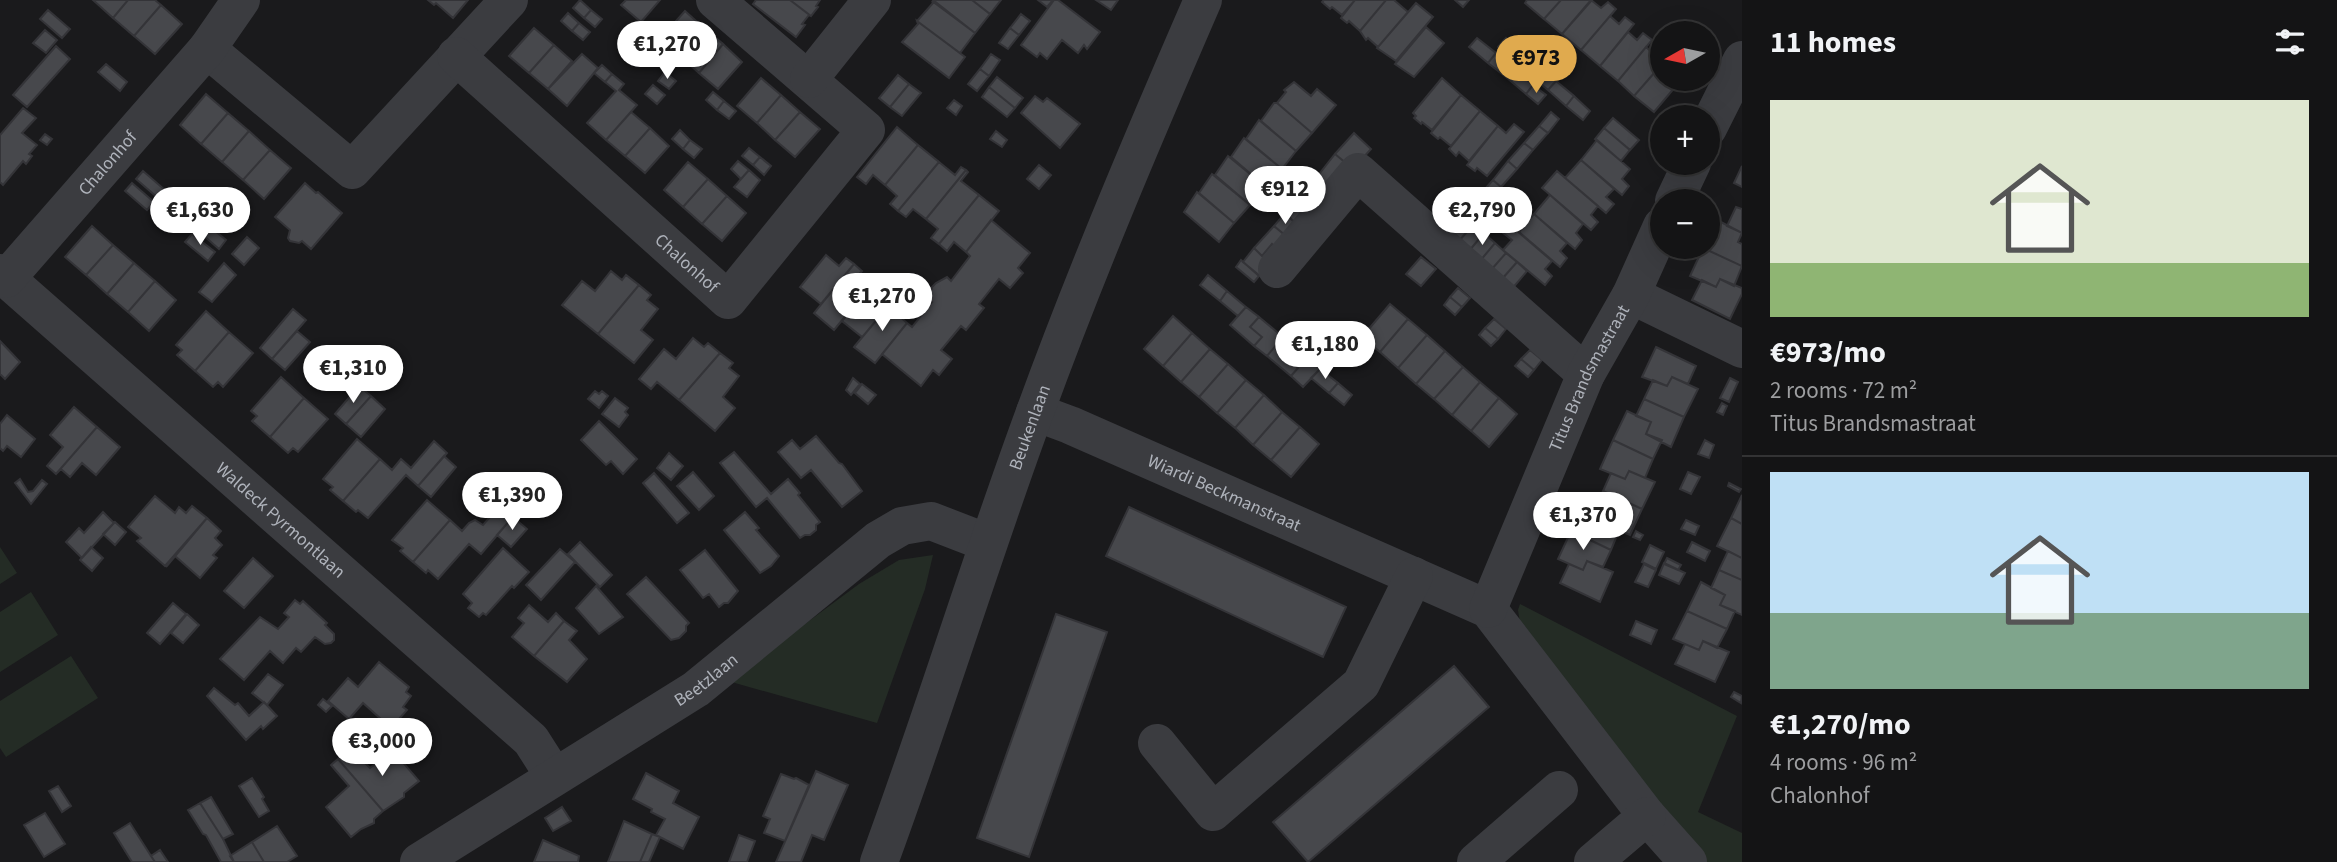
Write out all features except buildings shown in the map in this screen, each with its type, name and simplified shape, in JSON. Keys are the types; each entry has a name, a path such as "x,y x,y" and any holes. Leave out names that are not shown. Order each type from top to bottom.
{"street":[{"path":"207,49 352,170 509,0"},
{"name":"Chalonhof","path":"456,56 728,300 866,130 715,0"},
{"path":"809,79 872,0"},
{"name":"Beukenlaan","path":"879,862 921,748 988,543 1035,412 1094,258 1203,0"},
{"name":"Chalonhof","path":"3,276 207,49 231,4"},
{"path":"1720,105 1742,60"},
{"path":"1277,269 1358,172 1586,374"},
{"name":"Titus Brandsmastraat","path":"1488,609 1586,374 1630,295 1650,252"},
{"name":"Waldeck Pyrmontlaan","path":"3,276 531,740 554,776"},
{"path":"1630,295 1742,349"},
{"name":"Wiardi Beckmanstraat","path":"1035,412 1488,609 1647,816 1688,862"},
{"name":"Beetzlaan","path":"419,862 696,689 878,540 902,526 931,522 988,543"},
{"path":"1157,743 1213,812 1361,684 1414,576"},
{"path":"1476,862 1559,790"},
{"path":"1593,862 1647,816"}],"shaded area":[{"path":"0,547 17,573 0,584"},
{"path":"933,555 925,589 877,723 728,681 859,584 899,560"},
{"path":"31,592 58,635 0,672 0,612"},
{"path":"1520,604 1737,716 1698,812 1742,833 1742,862 1700,862 1523,642 1518,610"},
{"path":"71,656 98,698 6,757 0,748 0,701"}]}
